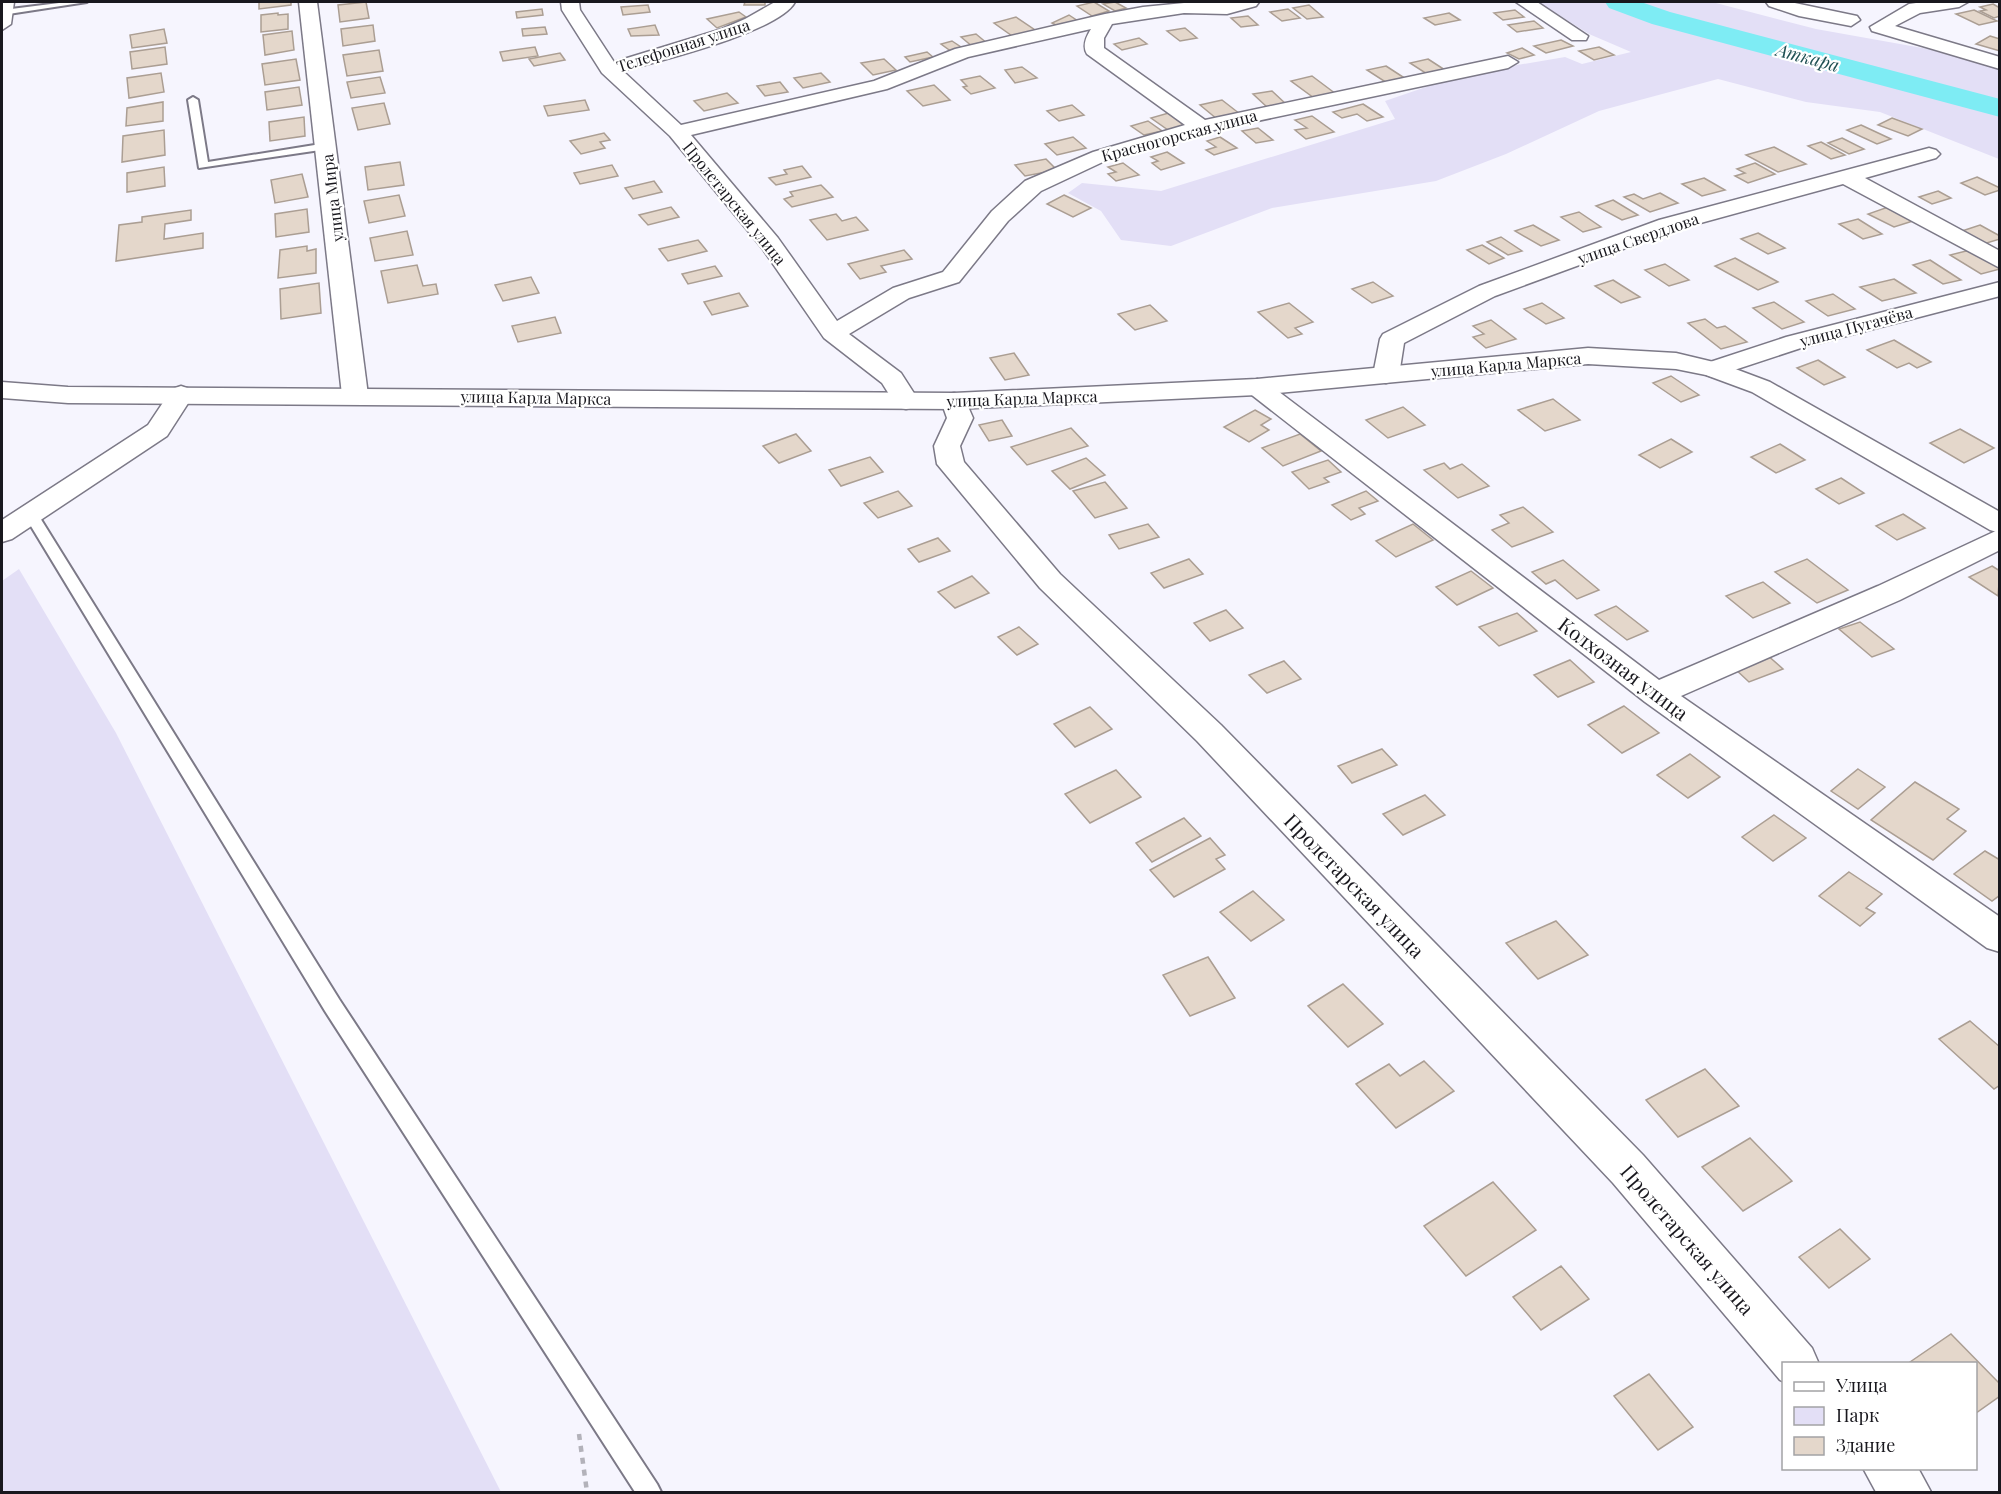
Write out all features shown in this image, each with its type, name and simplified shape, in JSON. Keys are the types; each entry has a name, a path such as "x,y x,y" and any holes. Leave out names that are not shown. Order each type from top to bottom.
{"street":[{"name":"улица Мира","path":"308,2 355,395"},
{"name":"Пролетарская улица","path":"570,2 570,10 609,69 676,132 770,243 833,333 892,378 906,401"},
{"name":"Телефонная улица","path":"609,69 685,47 773,14 786,2"},
{"path":"676,132 880,85 962,54 1143,12 1184,8 1227,9 1250,2"},
{"path":"1525,2 1579,36"},
{"path":"1775,2 1799,11 1851,20"},
{"path":"1959,2 1915,8 1879,27 2000,63"},
{"path":"1105,21 1095,38 1094,50 1201,127"},
{"name":"Красногорская улица","path":"833,333 900,293 951,277 1000,216 1034,186 1100,156 1201,127 1508,62"},
{"name":"улица Свердлова","path":"1386,375 1392,339 1487,291 1667,225 1929,154"},
{"path":"1845,176 2000,261"},
{"name":"улица Пугачёва","path":"1713,369 1795,342 2000,289"},
{"name":"улица Карла Маркса","path":"2,390 68,394 954,401 1257,387 1588,356 1676,361 1713,369 1761,387 2000,524"},
{"name":"Колхозная улица","path":"1257,387 1656,694 2000,936"},
{"path":"2,533 158,430 181,394"},
{"name":"Пролетарская улица","path":"954,401 960,418 947,446 951,464 1050,581 1209,733 1628,1169 1794,1362"},
{"path":"1656,694 1889,593 2000,538"},
{"path":"1889,1470 1907,1492"}],"lane":[{"path":"3,13 83,2"},
{"path":"193,100 203,166 327,146"},
{"path":"30,513 332,1005 649,1492"}],"green space":[{"path":"1538,2 1712,2 1816,29 1928,49 1999,69 1999,159 1880,112 1806,102 1718,79 1599,111 1506,154 1436,181 1272,208 1171,246 1121,240 1101,211 1068,193 1082,183 1161,191 1395,119 1385,101 1464,74 1565,57 1582,64 1631,52 1589,34"},
{"path":"19,569 116,733 501,1492 2,1492 2,581"}],"building":[{"path":"259,2 291,2 291,5 259,9"},
{"path":"366,2 369,18 340,22 338,5"},
{"path":"745,2 765,2 765,5 744,5"},
{"path":"1094,2 1109,11 1092,16 1077,6"},
{"path":"1115,2 1126,8 1115,11 1103,4"},
{"path":"1993,4 2000,8 2000,16 1994,18 1980,11 1986,10 1980,7"},
{"path":"648,5 650,12 623,15 621,7"},
{"path":"1309,5 1323,17 1307,19 1293,8"},
{"path":"542,9 543,15 517,18 516,12"},
{"path":"1288,9 1300,18 1282,21 1270,12"},
{"path":"1515,10 1524,17 1503,20 1494,13"},
{"path":"1974,10 1997,21 1979,25 1956,14"},
{"path":"739,12 746,17 717,28 707,19"},
{"path":"278,13 278,15 288,14 288,29 261,32 261,15"},
{"path":"1449,13 1460,20 1435,25 1424,18"},
{"path":"1069,15 1081,23 1061,28 1052,23"},
{"path":"1248,16 1258,25 1241,27 1231,18"},
{"path":"1016,17 1038,32 1015,38 994,23"},
{"path":"1534,21 1543,28 1517,32 1508,25"},
{"path":"373,25 375,41 343,46 341,29"},
{"path":"655,25 659,35 631,36 628,29"},
{"path":"545,27 547,34 523,36 522,29"},
{"path":"1185,28 1197,38 1180,41 1167,31"},
{"path":"164,29 167,43 132,48 130,35"},
{"path":"292,31 294,50 265,55 263,35"},
{"path":"976,34 988,44 973,47 961,37"},
{"path":"1990,36 2000,39 2000,51 1976,44"},
{"path":"1139,38 1147,44 1122,50 1114,44"},
{"path":"1561,40 1573,46 1546,53 1534,46"},
{"path":"952,41 964,49 952,52 941,44"},
{"path":"165,47 167,64 132,69 130,52"},
{"path":"535,47 538,56 503,61 500,52"},
{"path":"1599,47 1614,55 1594,60 1579,51"},
{"path":"1522,48 1534,55 1519,59 1507,53"},
{"path":"379,50 383,71 347,76 343,55"},
{"path":"927,52 933,57 910,62 905,57"},
{"path":"560,53 565,60 534,66 529,59"},
{"path":"296,59 300,80 265,85 262,64"},
{"path":"884,59 896,70 873,75 861,63"},
{"path":"1428,59 1445,70 1427,74 1410,63"},
{"path":"1386,66 1406,79 1387,83 1367,70"},
{"path":"1022,67 1037,78 1015,83 1005,70"},
{"path":"161,73 164,92 129,98 127,78"},
{"path":"821,73 830,82 803,88 794,78"},
{"path":"980,76 995,88 971,94 963,87 967,86 961,80"},
{"path":"1312,76 1336,94 1314,98 1291,81"},
{"path":"380,77 385,93 351,98 347,82"},
{"path":"780,82 788,92 765,96 757,86"},
{"path":"934,85 950,100 923,106 907,91"},
{"path":"299,87 302,105 267,110 265,92"},
{"path":"1272,91 1287,105 1268,108 1253,94"},
{"path":"727,93 738,103 704,111 694,101"},
{"path":"585,100 589,110 548,116 544,106"},
{"path":"1222,100 1240,114 1217,119 1200,105"},
{"path":"163,102 163,121 126,126 127,108"},
{"path":"384,103 390,124 358,130 352,108"},
{"path":"1363,104 1383,117 1367,121 1357,114 1342,118 1333,112"},
{"path":"1072,105 1084,115 1059,121 1047,111"},
{"path":"1172,112 1190,124 1168,130 1151,118"},
{"path":"1312,116 1334,132 1306,139 1295,130 1307,128 1295,120"},
{"path":"304,117 305,136 270,141 269,122"},
{"path":"1892,118 1922,129 1908,136 1878,125"},
{"path":"1148,121 1162,131 1144,135 1131,126"},
{"path":"1861,125 1891,139 1877,144 1847,130"},
{"path":"1258,128 1273,140 1256,143 1242,131"},
{"path":"164,130 165,155 122,162 123,136"},
{"path":"604,133 610,140 600,142 605,148 581,154 570,141"},
{"path":"1073,137 1086,148 1057,155 1045,144"},
{"path":"1220,137 1237,148 1214,155 1206,150 1216,147 1207,141"},
{"path":"1842,138 1864,149 1849,154 1828,143"},
{"path":"1821,142 1845,155 1831,159 1808,146"},
{"path":"1774,147 1806,164 1778,172 1746,155"},
{"path":"1167,152 1184,163 1161,170 1152,163 1158,161 1151,157"},
{"path":"1046,159 1057,170 1025,176 1015,165"},
{"path":"400,162 404,185 368,190 365,167"},
{"path":"1123,163 1139,175 1116,181 1108,174 1116,172 1108,167"},
{"path":"1755,163 1775,174 1748,183 1735,176 1745,173 1737,169"},
{"path":"612,165 618,176 580,184 574,173"},
{"path":"802,166 811,177 776,185 769,178 787,174 784,170"},
{"path":"164,167 165,186 127,192 127,173"},
{"path":"302,174 308,197 275,203 271,180"},
{"path":"1977,177 2000,190 1985,195 1961,183"},
{"path":"1704,178 1725,190 1702,196 1682,184"},
{"path":"654,181 662,192 633,199 625,188"},
{"path":"821,185 833,197 792,207 784,199 793,196 790,192"},
{"path":"1938,191 1951,198 1932,204 1919,197"},
{"path":"1660,193 1678,203 1650,212 1624,197 1634,194 1643,199"},
{"path":"399,195 405,216 369,223 364,201"},
{"path":"1064,195 1091,208 1073,217 1047,204"},
{"path":"1613,200 1638,215 1622,220 1596,206"},
{"path":"1891,206 1916,220 1894,227 1868,214"},
{"path":"671,207 679,217 648,225 639,215"},
{"path":"307,209 309,232 276,237 275,214"},
{"path":"191,210 191,220 165,224 164,239 203,233 203,248 116,261 119,225 142,222 142,217"},
{"path":"1579,212 1601,227 1583,232 1561,217"},
{"path":"836,214 842,221 856,217 868,230 827,240 810,220"},
{"path":"1858,219 1882,234 1863,239 1839,224"},
{"path":"1533,225 1559,240 1541,246 1515,231"},
{"path":"1980,225 2000,236 2000,239 1980,245 1956,233"},
{"path":"407,231 413,255 375,261 370,238"},
{"path":"1758,233 1785,248 1768,254 1741,239"},
{"path":"1501,237 1522,251 1508,255 1487,242"},
{"path":"698,240 707,251 668,261 659,249"},
{"path":"1482,245 1504,258 1489,264 1467,250"},
{"path":"307,246 307,251 316,249 316,273 278,278 280,250"},
{"path":"904,250 912,259 881,266 886,272 860,279 848,264"},
{"path":"1970,250 2000,269 1981,274 1950,255"},
{"path":"1735,258 1778,282 1758,290 1715,266"},
{"path":"1930,260 1961,280 1943,284 1913,265"},
{"path":"1665,264 1689,280 1669,286 1645,270"},
{"path":"417,265 423,286 436,284 438,294 388,303 381,271"},
{"path":"715,266 722,276 688,284 682,274"},
{"path":"531,277 539,293 503,301 495,285"},
{"path":"1894,279 1916,293 1882,301 1860,287"},
{"path":"1613,280 1640,297 1621,303 1595,286"},
{"path":"1373,282 1393,296 1372,303 1352,289"},
{"path":"319,283 321,313 281,319 280,289"},
{"path":"739,293 748,306 712,315 704,302"},
{"path":"1833,294 1855,309 1828,316 1806,301"},
{"path":"1774,302 1804,322 1782,329 1753,308"},
{"path":"1289,303 1313,322 1295,328 1302,334 1288,338 1258,312"},
{"path":"1542,303 1564,318 1546,324 1524,309"},
{"path":"1150,305 1167,321 1135,330 1118,314"},
{"path":"555,317 561,333 518,342 512,326"},
{"path":"1705,319 1717,328 1725,326 1747,342 1721,349 1688,323"},
{"path":"1491,320 1516,339 1486,348 1473,337 1484,334 1473,326"},
{"path":"1894,340 1931,362 1917,368 1909,363 1897,368 1867,350"},
{"path":"1014,353 1029,375 1005,380 990,358"},
{"path":"1818,360 1845,377 1824,385 1797,368"},
{"path":"1671,376 1699,395 1681,402 1653,383"},
{"path":"1553,399 1580,420 1545,431 1518,410"},
{"path":"1403,407 1425,425 1388,438 1366,420"},
{"path":"1255,410 1271,419 1261,425 1269,430 1249,442 1224,427"},
{"path":"1002,420 1012,436 989,441 979,425"},
{"path":"1071,428 1088,446 1027,465 1011,447"},
{"path":"1960,429 1994,448 1964,463 1930,443"},
{"path":"796,434 811,451 779,463 763,446"},
{"path":"1300,434 1321,451 1283,466 1262,448"},
{"path":"1671,439 1692,452 1660,468 1639,455"},
{"path":"1780,444 1805,460 1776,473 1751,457"},
{"path":"870,457 883,472 841,486 829,470"},
{"path":"1086,458 1105,475 1070,489 1052,471"},
{"path":"1328,460 1341,472 1324,478 1329,482 1309,489 1292,472"},
{"path":"1444,463 1450,469 1462,464 1489,486 1458,498 1424,470"},
{"path":"1841,478 1864,493 1839,504 1816,489"},
{"path":"1105,482 1127,508 1095,518 1073,491"},
{"path":"898,491 912,506 878,518 864,503"},
{"path":"1366,491 1378,501 1359,508 1365,514 1351,520 1332,505"},
{"path":"1523,507 1553,532 1512,547 1492,530 1509,523 1500,515"},
{"path":"1903,514 1925,528 1897,540 1876,526"},
{"path":"1148,524 1159,537 1119,549 1109,535"},
{"path":"1413,524 1433,540 1396,557 1376,541"},
{"path":"938,538 950,551 919,562 908,549"},
{"path":"1189,559 1203,574 1164,588 1151,573"},
{"path":"1807,559 1848,590 1817,603 1775,572"},
{"path":"1563,560 1599,590 1577,599 1555,580 1546,584 1532,572"},
{"path":"1992,566 2000,571 1998,596 1969,577"},
{"path":"1471,571 1493,588 1457,605 1436,587"},
{"path":"972,576 989,593 955,608 938,592"},
{"path":"1763,582 1790,603 1753,618 1726,596"},
{"path":"1616,606 1648,631 1627,640 1595,615"},
{"path":"1226,610 1243,628 1210,641 1194,623"},
{"path":"1517,613 1537,631 1499,646 1479,627"},
{"path":"1860,622 1894,649 1872,657 1839,629"},
{"path":"1019,627 1038,644 1017,655 998,637"},
{"path":"1766,654 1783,669 1749,682 1732,666"},
{"path":"1570,660 1594,682 1558,697 1534,675"},
{"path":"1284,661 1301,679 1267,693 1249,675"},
{"path":"1624,706 1659,733 1622,753 1588,725"},
{"path":"1090,707 1112,729 1075,747 1054,724"},
{"path":"1382,749 1397,765 1352,783 1338,766"},
{"path":"1690,754 1720,777 1688,798 1657,775"},
{"path":"1858,769 1885,787 1858,809 1831,791"},
{"path":"1116,770 1141,797 1090,823 1065,794"},
{"path":"1915,782 1959,809 1947,819 1966,831 1933,860 1871,820"},
{"path":"1425,795 1445,815 1403,835 1383,814"},
{"path":"1774,815 1806,838 1773,861 1742,837"},
{"path":"1184,818 1201,836 1152,862 1136,843"},
{"path":"1210,838 1225,855 1216,859 1225,869 1174,897 1150,870"},
{"path":"1985,851 2000,860 2000,895 1992,901 1954,874"},
{"path":"1849,872 1882,894 1866,908 1875,913 1860,926 1819,896"},
{"path":"1253,891 1284,920 1251,941 1220,912"},
{"path":"1556,921 1588,955 1538,979 1506,943"},
{"path":"1208,957 1235,998 1190,1016 1163,975"},
{"path":"1343,984 1383,1024 1348,1047 1308,1006"},
{"path":"1970,1021 2000,1047 2000,1085 1994,1089 1939,1039"},
{"path":"1424,1061 1454,1091 1396,1128 1356,1084 1389,1064 1400,1076"},
{"path":"1705,1069 1739,1106 1678,1137 1646,1100"},
{"path":"1750,1138 1792,1181 1743,1211 1702,1167"},
{"path":"1493,1182 1536,1230 1466,1276 1424,1226"},
{"path":"1840,1229 1870,1259 1829,1288 1799,1257"},
{"path":"1561,1266 1589,1299 1541,1330 1513,1297"},
{"path":"1951,1334 2000,1384 2000,1396 1977,1412 1977,1362 1910,1362"},
{"path":"1649,1374 1693,1427 1658,1450 1614,1396"}],"waterway":[{"name":"Аткара","path":"1618,2 1661,18 2000,108"}]}
